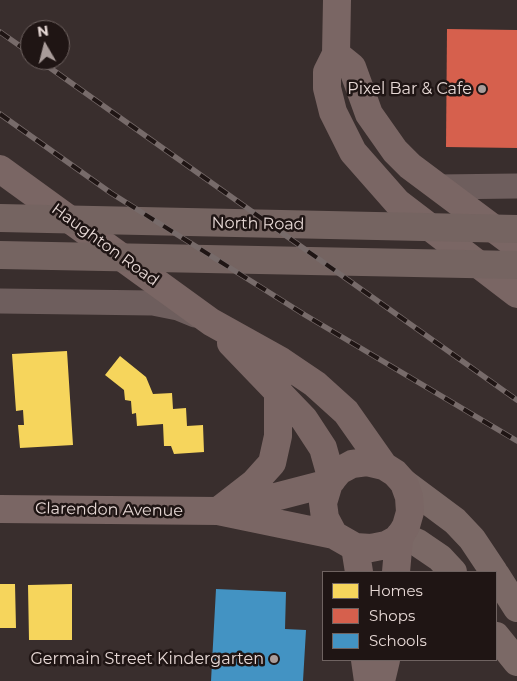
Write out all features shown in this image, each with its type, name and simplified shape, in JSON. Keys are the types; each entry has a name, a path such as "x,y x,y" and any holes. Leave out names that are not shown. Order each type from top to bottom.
{"highway":[{"name":"North Road","path":"0,218 517,230"},
{"path":"0,254 517,265"}],"main road":[{"path":"337,0 336,54 327,72 327,88 333,112 352,152 397,202 517,294"},
{"path":"336,54 352,67 364,104 382,136 410,166 517,246"},
{"name":"Haughton Road","path":"0,170 211,322 281,361 315,384 346,412 394,474"},
{"name":"Haughton Road","path":"211,322 304,419 326,457 331,481"},
{"path":"218,511 254,483 272,463 278,436 278,390"},
{"path":"396,571 400,536 410,512 409,497 394,474 367,462 352,464 339,472 331,481 323,503 325,518 350,552 386,545 400,536"},
{"name":"Clarendon Avenue","path":"0,509 218,511 331,481"},
{"name":"Clarendon Avenue","path":"218,511 350,552"},
{"path":"365,661 368,681"},
{"path":"381,681 386,661"}],"street":[{"path":"438,187 517,186"},
{"path":"0,301 153,303 178,308 211,322"},
{"name":"Haughton Road","path":"394,474 455,521 472,539 494,571"},
{"path":"400,536 418,543 440,558 452,571"},
{"name":"Haughton Road","path":"497,576 517,608"},
{"path":"497,637 517,662"},
{"path":"495,661 517,676"}],"building: Homes":[{"path":"67,351 73,445 20,448 18,425 24,425 23,410 16,411 12,354"},
{"path":"120,356 146,377 153,394 172,393 173,409 186,408 187,426 203,425 204,452 174,454 171,446 164,446 163,424 137,426 136,413 132,414 131,401 125,400 124,390 105,375"},
{"path":"0,584 15,584 16,628 0,628"},
{"path":"72,584 72,640 29,640 28,585"}],"building: Shops":[{"name":"Pixel Bar & Cafe","path":"447,29 517,30 517,148 446,147"}],"building: Schools":[{"path":"216,589 286,592 285,629 306,630 303,681 211,681"}],"railway":[{"path":"0,32 20,46"},
{"path":"53,70 517,400"},
{"path":"0,114 111,193 305,315 517,441"}],"place":[{"name":"Pixel Bar & Cafe","path":"482,89"},
{"name":"Germain Street Kindergarten","path":"274,659"}]}
